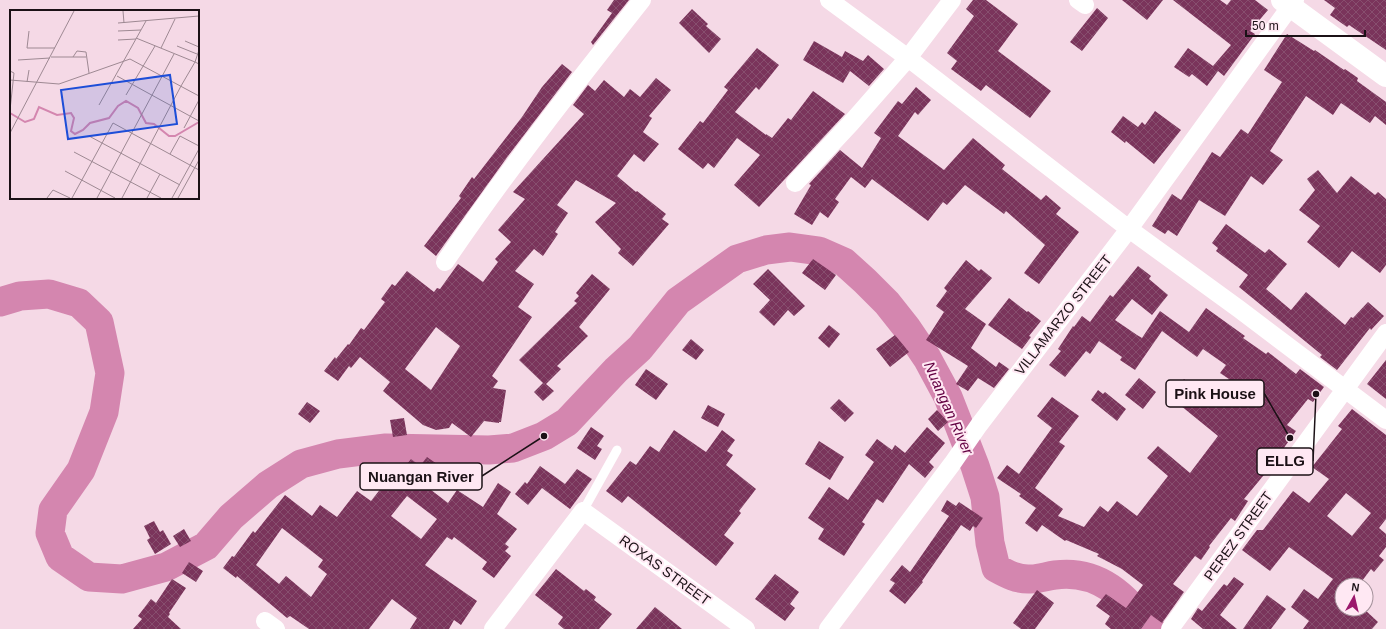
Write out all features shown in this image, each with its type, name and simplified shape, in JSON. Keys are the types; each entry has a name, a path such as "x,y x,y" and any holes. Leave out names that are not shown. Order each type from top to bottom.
{"main road":[{"path":"1289,2 1386,76"}],"street":[{"path":"445,262 576,84 642,0"},
{"path":"829,0 908,58 1129,230 1240,309 1386,420"},
{"path":"795,183 851,123 908,58 952,0"},
{"name":"VILLAMARZO STREET","path":"828,629 952,464 979,425 1129,230 1289,2"},
{"name":"PEREZ STREET","path":"1172,626 1386,333"},
{"path":"493,629 583,511"},
{"name":"ROXAS STREET","path":"583,511 746,629"}],"lane":[{"path":"583,511 618,450"}],"building":[{"path":"614,0 629,0 593,45 591,42 612,13 607,10"},
{"path":"973,0 986,0 1018,24 998,51 1051,91 1030,118 986,85 981,91 951,69 957,61 947,53 974,16 966,9"},
{"path":"1122,0 1163,0 1147,20"},
{"path":"1173,0 1220,0 1227,5 1231,0 1255,0 1268,10 1250,31 1255,34 1224,76 1218,71 1207,86 1192,74 1189,77 1174,67 1188,48 1213,66 1231,45"},
{"path":"1324,0 1386,0 1386,50 1349,25 1347,27 1330,15 1335,8"},
{"path":"1097,8 1108,18 1082,51 1070,42"},
{"path":"692,9 708,24 706,26 721,39 709,53 679,23"},
{"path":"1287,34 1314,51 1315,50 1344,70 1345,69 1358,78 1357,81 1386,102 1386,125 1375,116 1370,123 1341,103 1333,115 1306,96 1270,151 1283,160 1263,185 1251,176 1225,216 1199,200 1177,236 1168,230 1165,234 1152,226 1172,194 1181,200 1212,152 1220,157 1241,129 1248,134 1282,82 1264,70"},
{"path":"814,41 842,57 845,51 863,61 868,55 884,69 869,86 850,71 843,83 803,60"},
{"path":"757,48 779,65 759,90 756,87 735,112 772,138 788,118 791,120 813,91 845,114 759,207 734,185 760,155 737,138 714,168 708,163 703,169 678,149 700,121 703,123 728,90 724,87"},
{"path":"562,64 572,72 508,156 436,256 424,246 461,198 459,196 472,177 474,179 522,117 542,87"},
{"path":"656,78 671,90 649,116 652,118 643,132 659,144 644,162 634,154 617,176 666,214 662,219 669,224 633,266 618,253 621,249 595,222 616,203 576,180 557,205 568,213 555,232 558,234 543,256 534,249 515,271 534,284 518,307 532,317 492,376 498,381 493,388 506,390 501,422 484,421 471,437 452,423 449,428 436,430 423,425 383,391 390,382 360,357 351,368 349,366 338,381 324,371 335,357 336,359 348,344 349,345 361,328 364,330 385,302 381,299 392,284 395,286 407,271 434,292 437,288 440,289 458,264 483,282 498,262 495,259 511,242 498,230 525,199 513,192 584,114 573,105 588,85 595,91 604,80 624,97 630,89 640,97","holes":["436,327 460,346 431,390 405,369"]},
{"path":"916,87 931,100 918,115 915,112 898,136 944,170 973,138 1005,165 1002,169 1041,200 1046,195 1061,208 1056,214 1079,232 1039,284 1024,273 1045,245 1006,211 1004,214 965,185 947,205 943,202 928,221 872,179 865,188 851,177 835,199 839,202 828,218 820,212 812,225 794,214 811,185 809,184 840,150 862,168 881,138 874,133 898,101 902,104"},
{"path":"1155,111 1181,130 1154,164 1126,141 1125,143 1111,132 1123,116 1138,127 1142,122 1145,125"},
{"path":"1318,170 1337,193 1351,176 1375,195 1378,192 1386,199 1386,265 1380,273 1352,251 1339,268 1307,242 1320,226 1299,210 1315,190 1307,179"},
{"path":"1226,224 1265,253 1269,249 1287,264 1266,289 1291,310 1306,292 1345,325 1351,317 1353,318 1368,302 1384,316 1371,330 1370,328 1337,370 1320,357 1322,355 1239,287 1248,275 1216,251 1218,248 1212,243"},
{"path":"813,259 836,275 825,290 802,273"},
{"path":"966,260 979,271 981,269 992,278 965,309 986,324 971,348 996,367 999,362 1009,369 994,388 978,378 968,391 956,384 968,366 926,340 944,312 936,306 947,291 944,288"},
{"path":"1138,266 1151,276 1149,279 1168,295 1152,315 1132,299 1115,320 1137,335 1142,338 1160,311 1189,332 1206,308 1245,336 1243,338 1266,354 1268,352 1296,374 1300,369 1324,387 1313,402 1308,399 1287,425 1296,431 1268,470 1244,499 1248,501 1235,521 1231,518 1209,546 1210,547 1201,560 1195,556 1173,584 1184,592 1162,623 1151,615 1141,629 1111,629 1105,624 1110,616 1096,606 1106,594 1126,608 1143,585 1122,569 1097,556 1099,554 1066,540 1065,541 1042,525 1037,532 1025,523 1036,508 1019,496 1021,494 997,478 1007,465 1019,474 1052,428 1037,416 1052,397 1079,416 1059,442 1065,446 1035,488 1063,509 1058,516 1084,527 1100,506 1108,512 1117,501 1137,516 1168,476 1147,458 1158,446 1190,473 1218,436 1170,397 1184,379 1212,402 1229,379 1220,373 1226,365 1203,349 1197,357 1162,331 1135,370 1120,360 1122,357 1099,341 1090,354 1086,351 1065,377 1049,365 1061,351 1058,349 1073,326 1074,327 1082,316 1090,322 1110,295 1113,297"},
{"path":"768,269 805,306 794,316 788,310 774,326 759,312 770,300 753,284"},
{"path":"592,274 610,289 579,327 588,336 557,366 561,369 546,384 554,391 543,401 534,392 543,383 519,360 577,303 574,301 579,296 576,293"},
{"path":"1009,298 1041,321 1029,336 1031,337 1022,349 988,325"},
{"path":"829,325 840,334 829,348 818,338"},
{"path":"895,335 909,352 890,367 876,349"},
{"path":"691,339 704,350 696,360 682,350"},
{"path":"1386,360 1386,399 1367,384"},
{"path":"646,369 668,384 656,400 635,385"},
{"path":"1139,378 1156,392 1143,409 1125,395"},
{"path":"1098,390 1103,394 1105,392 1126,409 1117,421 1091,400"},
{"path":"839,399 854,413 845,422 830,408"},
{"path":"307,402 320,411 310,423 298,414"},
{"path":"708,405 725,414 718,427 701,418"},
{"path":"1352,409 1386,435 1386,519 1379,528 1386,534 1386,547 1379,556 1384,560 1374,572 1371,569 1365,577 1334,577 1334,617 1373,617 1378,622 1372,629 1303,629 1309,621 1291,607 1304,589 1318,599 1333,579 1289,547 1270,571 1242,550 1257,530 1263,530 1293,491 1309,503 1329,479 1312,467 1342,429 1338,426","holes":["1346,493 1371,513 1352,536 1327,516"]},
{"path":"937,410 948,422 938,431 928,419"},
{"path":"404,418 407,435 393,437 390,420"},
{"path":"591,427 604,436 597,446 602,449 595,460 577,448"},
{"path":"927,427 945,443 929,462 934,467 925,478 909,464 883,503 877,499 862,522 865,524 844,556 818,539 824,529 808,518 829,487 848,500 874,462 865,455 877,439 892,450 895,445 905,453"},
{"path":"674,430 706,452 722,430 735,440 727,451 733,455 726,465 756,489 739,511 741,513 724,535 734,543 716,566 628,496 622,503 606,491 630,461 636,465 650,446 659,452"},
{"path":"819,441 844,457 830,480 805,464"},
{"path":"427,457 437,464 422,483 448,503 457,490 483,507 498,483 511,492 497,514 517,529 505,544 509,547 505,551 511,556 494,578 482,569 487,562 454,537 452,540 447,537 425,565 477,601 461,625 454,620 449,629 410,629 417,618 392,599 369,629 309,629 290,616 287,618 237,576 236,578 223,568 232,556 234,557 253,531 255,533 285,495 312,516 320,505 337,517 357,491 371,501 389,478 393,482 411,459 420,466","holes":["407,496 437,519 421,539 391,516","282,528 323,560 318,567 327,574 311,597 286,576 279,584 256,565"]},
{"path":"540,466 565,484 577,469 592,479 570,509 542,488 528,505 515,494 525,482 527,484"},
{"path":"947,500 956,506 959,502 983,518 976,528 973,526 970,531 961,525 922,581 923,582 905,604 889,591 895,583 890,580 902,565 910,572 949,516 941,511"},
{"path":"154,521 160,532 163,530 171,544 155,554 147,540 150,538 144,526"},
{"path":"184,529 191,541 180,547 173,536"},
{"path":"189,562 203,571 196,582 182,573"},
{"path":"556,569 584,591 586,589 596,597 594,600 612,614 599,629 564,629 558,624 563,617 535,595"},
{"path":"775,574 799,592 790,604 795,608 785,621 755,599"},
{"path":"1234,577 1244,584 1220,615 1237,629 1203,629 1191,619 1198,608 1202,611 1224,584 1227,586"},
{"path":"172,579 186,588 169,613 170,614 168,617 181,629 133,629 142,619 138,616 151,599 156,603"},
{"path":"1037,590 1054,603 1035,629 1021,629 1013,623"},
{"path":"1267,595 1286,609 1271,629 1243,629"},
{"path":"655,607 682,629 636,629"}],"waterway":[{"name":"Nuangan River","path":"0,302 20,296 49,294 79,303 99,322 110,373 104,412 81,470 53,510 50,533 60,557 89,577 122,579 166,567 206,546 231,517 268,485 301,464 338,454 386,448 489,450 513,448 544,436 567,422 616,370 640,348 678,301 737,259 766,250 790,247 819,251 844,262 865,281 887,303 906,327 927,358 948,397 975,466 985,497 990,543 996,568 1022,579 1034,579 1071,574 1085,576 1098,581 1121,596 1132,606 1151,629"}],"place":[{"name":"ELLG","path":"1316,394"},
{"name":"Nuangan River","path":"544,436"},
{"name":"Pink House","path":"1290,438"}]}
